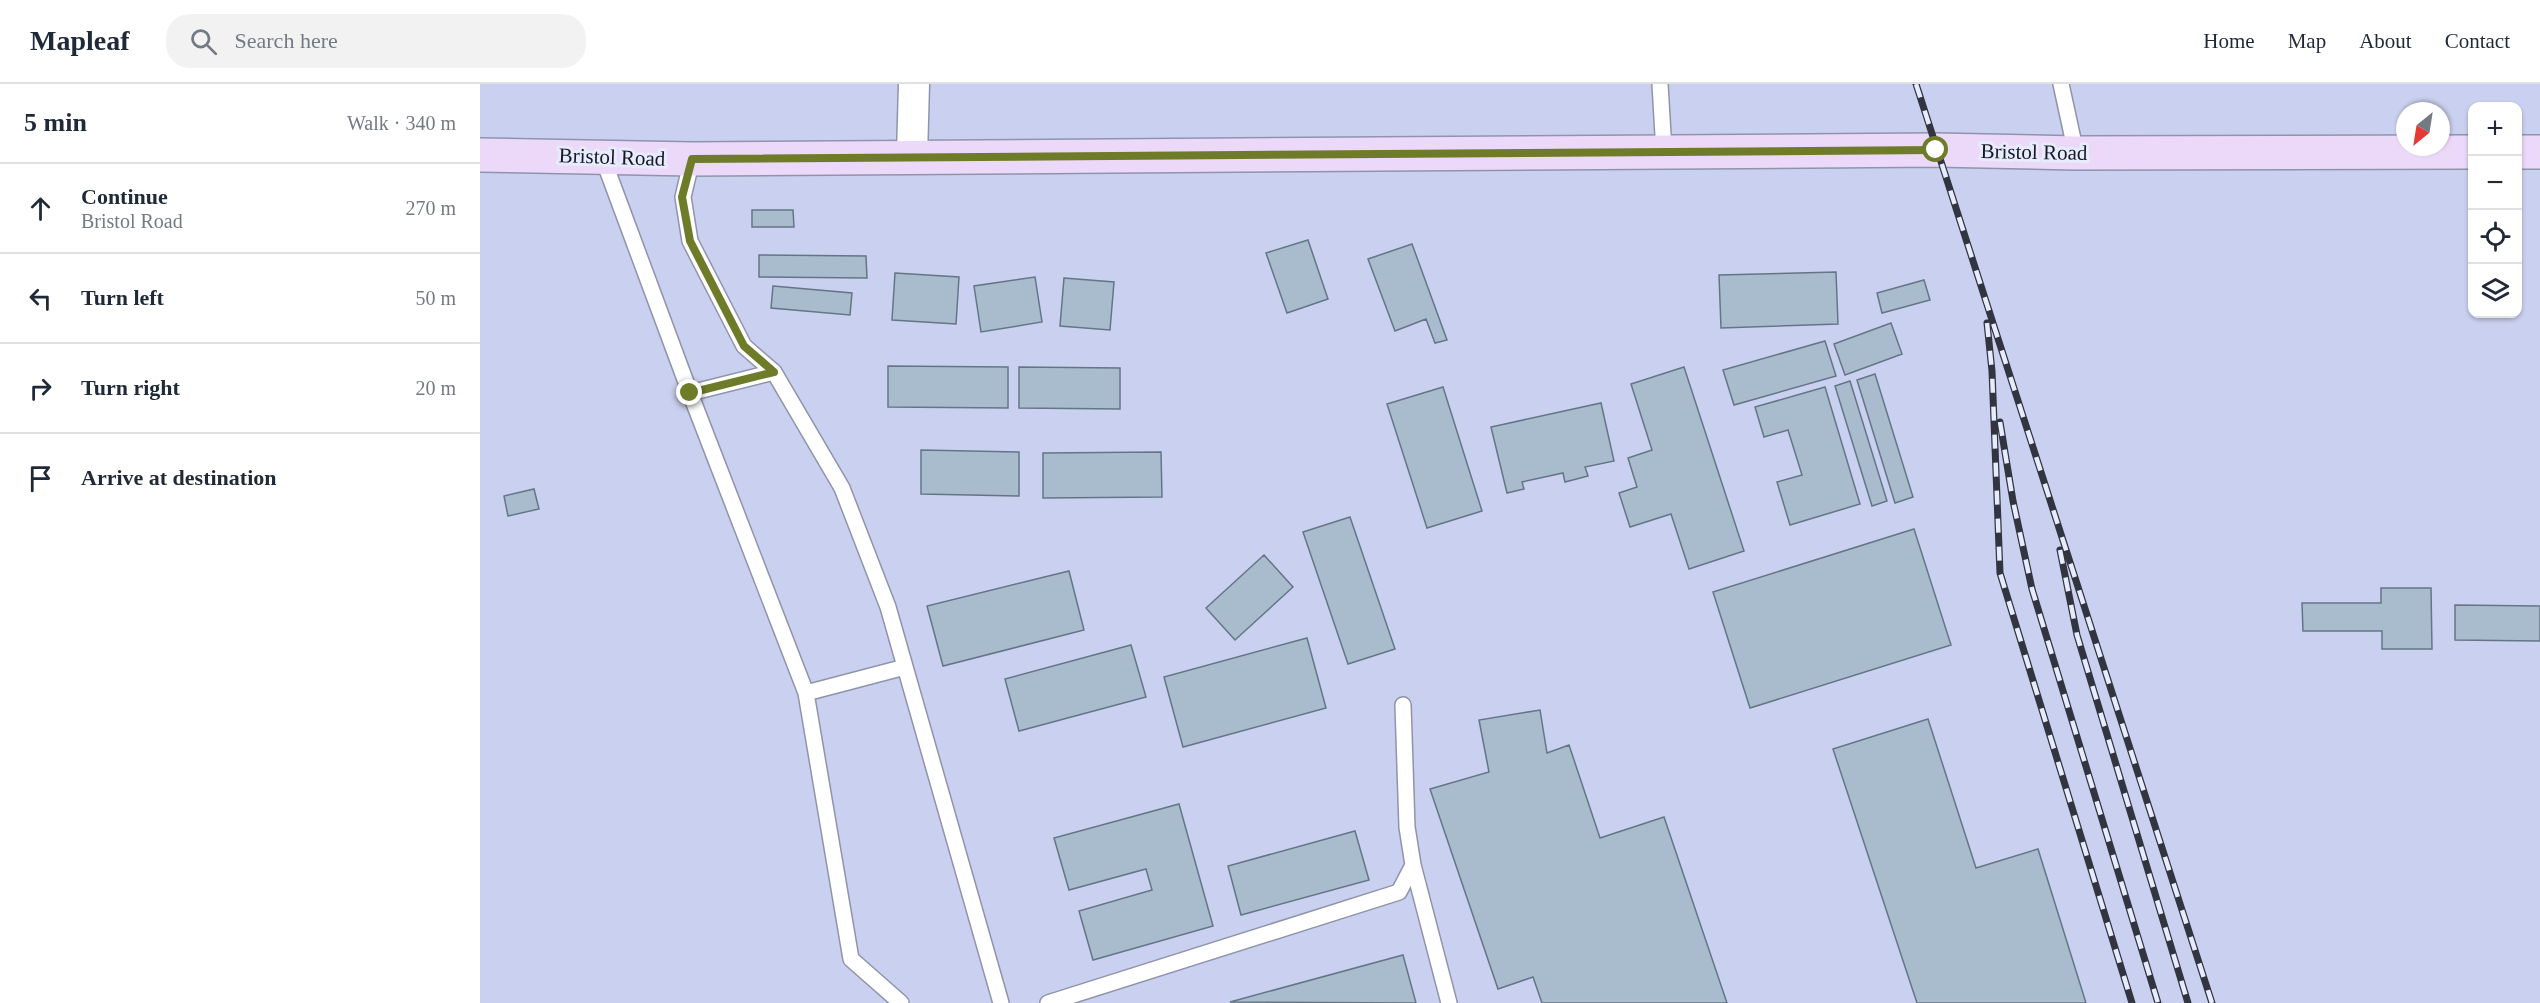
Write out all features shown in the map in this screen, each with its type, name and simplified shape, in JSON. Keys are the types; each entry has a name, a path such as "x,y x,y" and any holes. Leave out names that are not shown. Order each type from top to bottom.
{"street":[{"path":"912,156 914,84"},
{"name":"Bristol Road","path":"480,154 692,159 1936,150 2076,153 2468,152"},
{"path":"2522,152 2540,152"}],"lane":[{"path":"1660,84 1664,152"},
{"path":"2061,84 2076,153"},
{"path":"602,156 690,393 806,693 851,959 901,1003"},
{"path":"692,159 682,197 690,241 744,346 774,372 842,488 888,607 1001,1003"},
{"path":"690,393 774,372"},
{"path":"806,693 906,667"},
{"path":"1402,705 1407,827 1413,865 1449,1003"},
{"path":"1047,1003 1400,892 1413,865"}],"shaded area":[{"path":"480,84 2540,84 2540,1003 480,1003"}],"building":[{"path":"752,210 793,210 794,227 752,227"},
{"path":"1308,240 1328,299 1287,313 1266,253"},
{"path":"1412,244 1447,340 1435,343 1426,319 1395,331 1368,259"},
{"path":"759,255 866,256 867,278 759,277"},
{"path":"1836,272 1838,324 1721,328 1719,275"},
{"path":"895,273 959,277 956,324 892,320"},
{"path":"1035,277 1042,322 981,332 974,286"},
{"path":"1064,278 1114,282 1110,330 1060,326"},
{"path":"1924,280 1930,300 1882,313 1877,293"},
{"path":"773,286 852,293 850,315 771,308"},
{"path":"1891,323 1902,354 1845,375 1834,344"},
{"path":"1825,341 1836,376 1734,405 1723,370"},
{"path":"888,366 1008,367 1008,408 888,407"},
{"path":"1019,367 1120,368 1120,409 1019,408"},
{"path":"1684,367 1744,551 1689,569 1671,514 1630,527 1619,493 1637,487 1628,458 1652,450 1631,384"},
{"path":"1875,374 1913,497 1895,503 1857,380"},
{"path":"1850,381 1887,501 1872,506 1835,386"},
{"path":"1443,387 1482,511 1427,528 1387,404"},
{"path":"1825,387 1860,504 1790,525 1777,482 1802,475 1788,430 1764,437 1755,407"},
{"path":"1601,403 1614,461 1585,467 1588,476 1565,482 1563,473 1522,482 1524,489 1507,493 1491,427"},
{"path":"921,450 1019,452 1019,496 921,494"},
{"path":"1161,452 1162,497 1043,498 1043,453"},
{"path":"534,489 539,509 508,516 504,496"},
{"path":"1350,517 1395,649 1348,664 1303,532"},
{"path":"1914,529 1951,645 1750,708 1713,592"},
{"path":"1264,555 1293,587 1235,640 1206,608"},
{"path":"1069,571 1084,630 943,666 927,606"},
{"path":"2381,588 2431,588 2432,649 2382,649 2382,631 2303,631 2302,603 2381,603"},
{"path":"2455,605 2540,606 2540,641 2455,640"},
{"path":"1307,638 1326,708 1183,747 1164,677"},
{"path":"1131,645 1146,697 1019,731 1005,679"},
{"path":"1540,710 1547,753 1569,745 1600,838 1664,817 1727,1003 1542,1003 1533,977 1498,989 1430,789 1489,772 1479,720"},
{"path":"1928,719 1976,868 2038,849 2086,1003 1917,1003 1833,749"},
{"path":"1179,804 1213,926 1093,960 1079,911 1152,890 1146,869 1069,890 1054,838"},
{"path":"1355,831 1369,880 1241,915 1228,866"},
{"path":"1403,955 1416,1003 1230,1002"}],"railway":[{"path":"1916,84 2212,1003"},
{"path":"1987,323 1992,371 2000,573 2132,1003"},
{"path":"2000,422 2013,501 2032,589 2158,1003"},
{"path":"2060,550 2077,635 2188,1003"}],"route":[{"path":"690,393 774,372 744,346 690,241 682,197 692,159 1936,150"}]}
